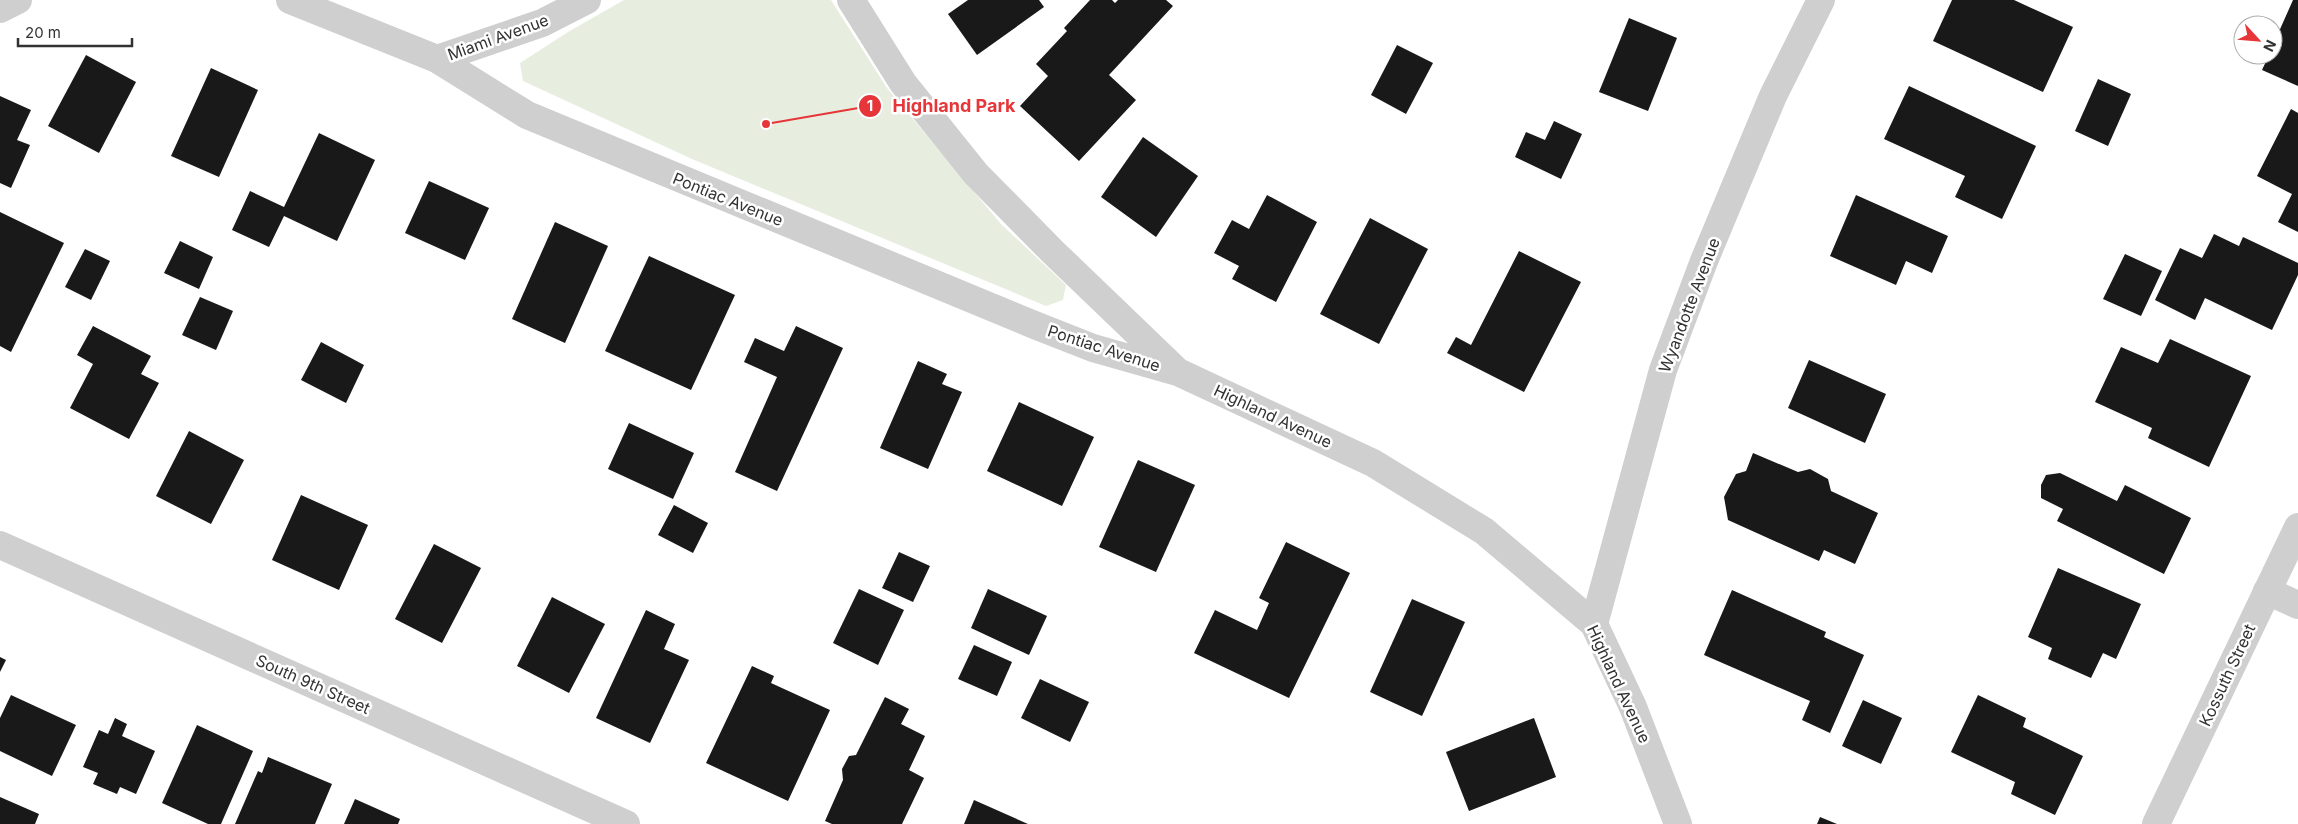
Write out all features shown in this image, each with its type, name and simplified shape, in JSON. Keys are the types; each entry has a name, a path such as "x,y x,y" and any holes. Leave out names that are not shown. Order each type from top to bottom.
{"street":[{"path":"0,9 18,0"},
{"name":"Pontiac Avenue","path":"290,0 437,60 527,115 1036,326 1094,348 1178,372"},
{"name":"Miami Avenue","path":"437,60 542,23 587,0"},
{"name":"Highland Avenue","path":"850,0 903,83 976,174 1053,252 1178,372 1372,463 1484,531 1594,624 1633,707 1678,824"},
{"name":"Wyandotte Avenue","path":"1594,624 1663,370 1704,261 1773,96 1821,0"},
{"name":"Kossuth Street","path":"2156,824 2298,527"},
{"name":"South 9th Street","path":"0,545 626,824"},
{"path":"2267,591 2298,605"}],"shaded area":[{"path":"624,0 831,0 887,88 1001,224 1066,285 1063,300 1046,306 692,159 523,81 520,63 568,32"}],"building":[{"path":"968,0 1039,0 1044,7 977,55 948,14"},
{"path":"1090,0 1112,0 1115,3 1118,0 1166,0 1173,6 1109,75 1136,100 1079,161 1020,106 1048,76 1036,64 1067,31 1064,28"},
{"path":"1952,0 2014,0 2073,27 2043,92 1933,41"},
{"path":"2293,0 2298,0 2298,86 2262,70 2264,65 2283,65 2283,22"},
{"path":"1629,18 1677,38 1648,111 1599,92"},
{"path":"1397,45 1433,63 1406,114 1371,95"},
{"path":"86,55 136,82 99,153 48,126"},
{"path":"211,68 258,90 219,177 171,156"},
{"path":"2098,79 2131,94 2108,146 2075,131"},
{"path":"1909,86 2036,146 2002,219 1955,197 1965,176 1884,139"},
{"path":"0,96 31,110 17,140 30,145 11,188 0,183"},
{"path":"2291,109 2298,113 2298,232 2278,222 2292,194 2257,176"},
{"path":"1554,121 1582,134 1561,179 1515,157 1526,132 1545,140"},
{"path":"319,133 375,160 337,241 284,216 269,247 232,230 250,191 284,207"},
{"path":"1143,137 1198,176 1156,237 1101,197"},
{"path":"429,181 489,208 465,260 405,233"},
{"path":"1267,195 1317,222 1276,302 1232,279 1239,266 1214,253 1232,220 1249,229"},
{"path":"1856,195 1948,236 1932,273 1906,261 1896,285 1830,256"},
{"path":"0,212 64,243 11,352 0,346"},
{"path":"1370,218 1428,249 1379,344 1320,314"},
{"path":"555,222 608,246 565,343 512,319"},
{"path":"2214,234 2239,246 2243,237 2298,263 2298,275 2272,330 2205,298 2195,320 2155,300 2180,248 2202,258"},
{"path":"180,241 213,257 199,289 164,273"},
{"path":"85,249 110,261 91,300 65,287"},
{"path":"1519,251 1581,282 1524,392 1447,353 1456,337 1471,345"},
{"path":"2125,254 2162,271 2141,316 2103,299"},
{"path":"649,256 735,295 691,390 605,351"},
{"path":"200,297 233,311 216,350 182,335"},
{"path":"93,326 151,356 141,374 159,383 129,439 70,408 93,364 77,355"},
{"path":"796,326 843,348 777,491 735,472 777,377 744,362 755,338 784,351"},
{"path":"2170,339 2251,376 2209,467 2148,438 2152,428 2095,402 2121,347 2158,363"},
{"path":"321,342 364,365 346,403 301,380"},
{"path":"1809,360 1886,394 1865,443 1788,408"},
{"path":"918,361 947,374 942,384 962,392 928,469 880,448"},
{"path":"1019,402 1094,437 1062,506 987,471"},
{"path":"629,423 694,453 673,499 608,469"},
{"path":"189,431 244,460 211,524 156,496"},
{"path":"1753,453 1798,472 1810,469 1828,479 1831,491 1878,513 1855,564 1824,550 1819,561 1728,520 1724,497 1736,474 1746,471"},
{"path":"1138,460 1195,485 1156,572 1099,547"},
{"path":"2060,473 2117,501 2125,485 2191,518 2164,574 2057,521 2063,509 2041,498 2041,485 2046,475"},
{"path":"301,495 368,525 339,590 272,560"},
{"path":"674,505 708,523 693,553 658,535"},
{"path":"1286,542 1350,573 1289,698 1194,653 1215,610 1257,630 1269,603 1259,598"},
{"path":"434,544 481,568 442,643 395,619"},
{"path":"899,552 930,566 913,602 882,588"},
{"path":"2058,568 2141,604 2116,659 2103,653 2091,678 2048,659 2052,648 2028,637"},
{"path":"859,589 904,610 878,665 833,643"},
{"path":"988,589 1047,616 1029,655 971,628"},
{"path":"1732,590 1826,632 1824,637 1864,655 1830,733 1802,720 1810,701 1704,655"},
{"path":"552,597 605,624 569,693 517,666"},
{"path":"1412,599 1465,622 1422,716 1370,692"},
{"path":"646,610 675,624 664,649 689,660 650,743 596,718"},
{"path":"974,645 1012,662 997,696 958,679"},
{"path":"0,657 6,660 0,672"},
{"path":"752,666 774,676 771,683 830,710 788,801 706,763"},
{"path":"1040,679 1089,702 1070,742 1021,718"},
{"path":"11,695 76,725 52,776 0,751 0,718"},
{"path":"1978,695 2026,718 2023,727 2083,756 2055,815 2011,794 2015,782 1951,752"},
{"path":"885,697 909,709 901,724 925,736 909,770 924,778 902,824 832,824 825,821 843,780 842,769 849,756 856,755"},
{"path":"1863,700 1902,718 1881,764 1842,746"},
{"path":"115,718 127,724 122,736 155,751 136,794 120,787 117,794 93,784 98,773 83,767 99,730 108,734"},
{"path":"1534,718 1556,777 1469,811 1446,752"},
{"path":"197,725 253,751 221,824 208,824 162,803"},
{"path":"268,757 332,784 315,824 235,824 258,771 262,773"},
{"path":"0,797 39,814 35,824 0,824"},
{"path":"355,799 400,819 398,824 344,824"},
{"path":"974,800 1028,824 964,824"},
{"path":"1820,817 1837,824 1817,824"}],"place":[{"name":"Highland Park","path":"766,124"}]}
